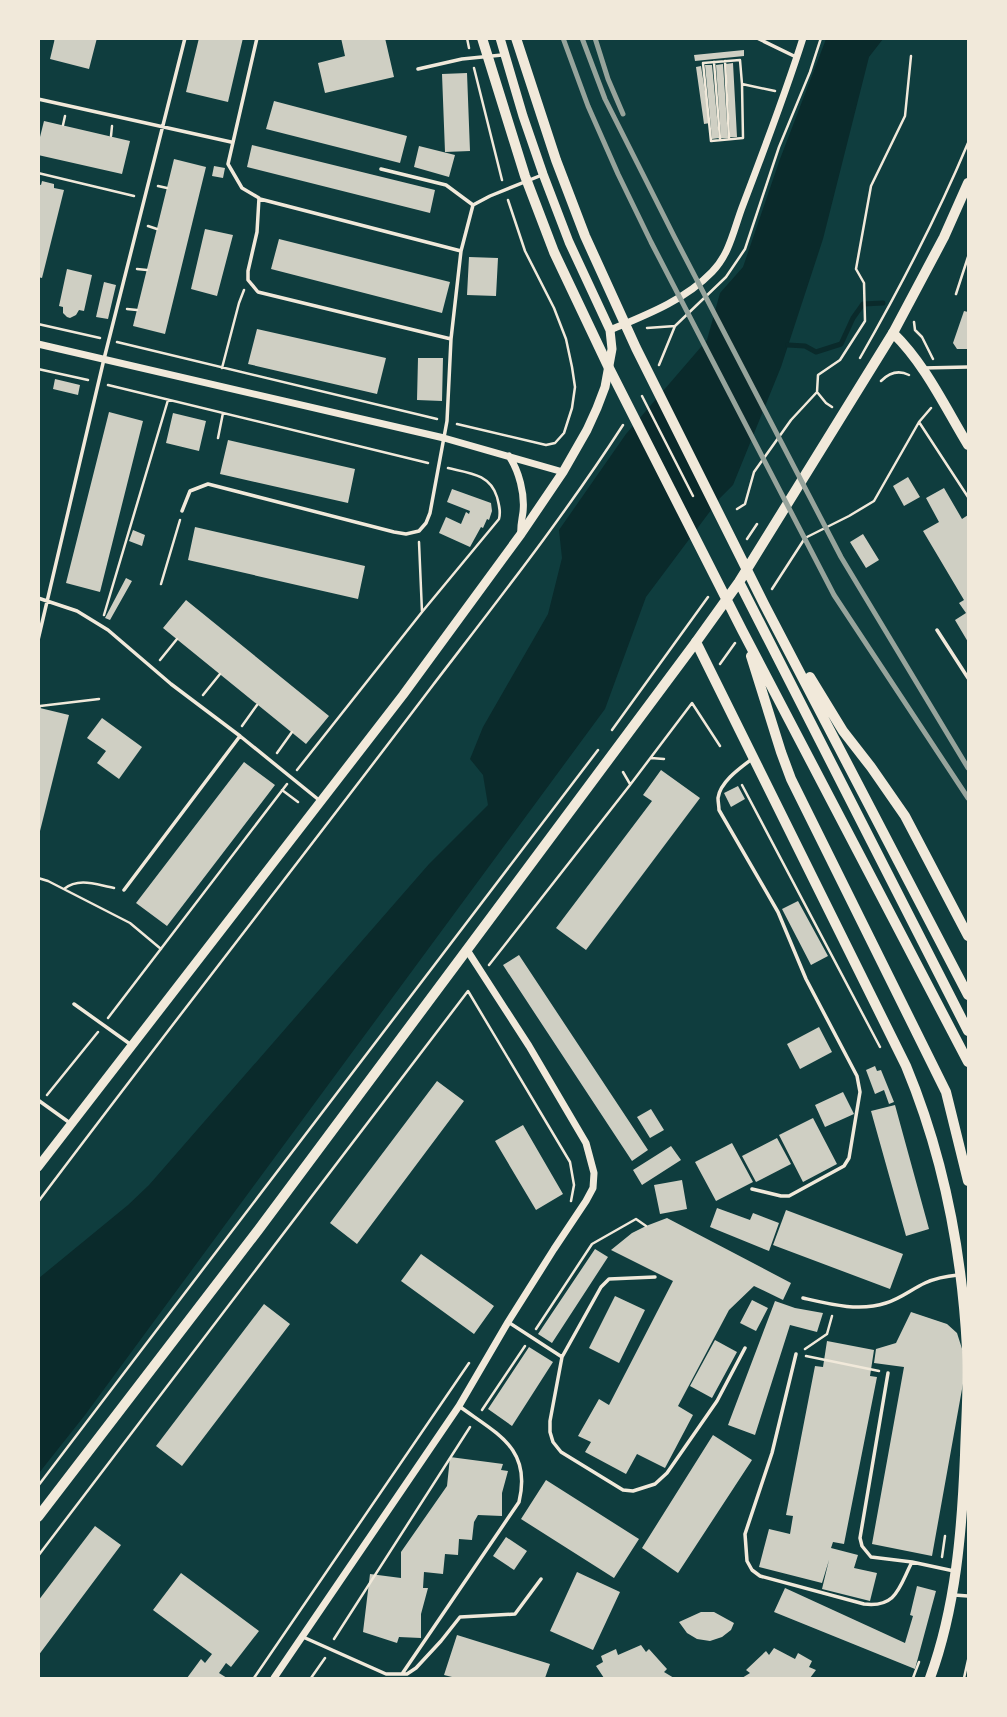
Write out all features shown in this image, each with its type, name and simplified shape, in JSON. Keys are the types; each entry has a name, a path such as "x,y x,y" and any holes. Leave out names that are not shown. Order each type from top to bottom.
{"main road":[{"path":"482,38 525,176 554,251 609,368 741,633 968,1062"},
{"path":"516,38 556,160 585,236 636,348 764,604 968,995"},
{"path":"38,1517 259,1228 738,582 893,333 944,237 968,183"},
{"path":"893,333 921,368 968,445"},
{"path":"738,582 968,1031"},
{"path":"764,604 843,732 905,816 968,936"},
{"path":"741,633 791,779 946,1092 968,1181"},
{"path":"696,642 906,1066 921,1103 936,1153 956,1240 964,1278 968,1371 967,1490 952,1595 941,1648 930,1678"}],"street":[{"path":"38,1167 403,695 521,534 563,472 587,430 605,387 612,349 610,330 569,242 543,174 500,38"},
{"path":"610,330 694,289 714,271 729,248 786,93 803,38"},
{"path":"38,344 444,438 563,472"},
{"path":"509,455 521,486 524,510 520,525 521,534"},
{"path":"274,1678 459,1406 508,1322 593,1188 594,1173 586,1143 529,1046 467,950"}],"lane":[{"path":"38,640 108,340 185,38"},
{"path":"257,38 228,164 242,188 260,198 461,251"},
{"path":"757,38 797,58"},
{"path":"418,69 504,54"},
{"path":"38,99 232,142"},
{"path":"381,169 446,185 473,205"},
{"path":"473,205 543,174"},
{"path":"260,198 248,280 258,292 451,339"},
{"path":"182,511 190,491 208,484 394,532 407,534 419,531 430,513 447,421 451,339 461,251 473,205"},
{"path":"921,368 968,366"},
{"path":"38,598 77,611 118,638 171,684 321,802"},
{"path":"937,630 968,678"},
{"path":"124,890 240,736"},
{"path":"752,1189 789,1196 844,1166 849,1158 860,1092 857,1076 806,979 778,912 719,810 718,796 722,789 735,771 754,758"},
{"path":"74,1004 132,1046"},
{"path":"38,1100 72,1124"},
{"path":"655,1277 609,1279 601,1287 562,1357 550,1421 553,1442 561,1452 623,1490 633,1490 654,1483 667,1473 717,1401 745,1348"},
{"path":"803,1298 835,1306 862,1307 885,1304 941,1277 964,1278"},
{"path":"508,1322 562,1357"},
{"path":"796,1354 772,1453 746,1534 747,1561 752,1570 760,1576 873,1605 883,1604 893,1598 912,1562"},
{"path":"888,1373 860,1538 862,1546 871,1557 956,1571"},
{"path":"400,1675 519,1502 523,1486 522,1470 506,1441 459,1406"},
{"path":"303,1637 386,1674 407,1674 441,1641 460,1616 515,1614 541,1579"},
{"path":"952,1595 968,1596"},
{"path":"400,1675 407,1678"}],"path":[{"path":"38,324 546,444 555,443 564,433 575,387 566,339 554,308 525,251 505,190 467,38"},
{"path":"659,365 675,326 726,277 745,249 779,147 821,38"},
{"path":"737,509 745,504 754,472 791,420 817,391 818,375 840,360 864,321 864,283 856,269 871,186 905,116 911,57"},
{"path":"740,60 743,138 712,141 703,63 724,61 740,60"},
{"path":"724,61 729,139"},
{"path":"714,62 720,140"},
{"path":"741,84 775,91"},
{"path":"858,361 908,271 968,143"},
{"path":"38,173 144,199"},
{"path":"956,295 968,257"},
{"path":"222,368 239,303 248,280"},
{"path":"38,369 438,465"},
{"path":"878,383 895,372 910,375"},
{"path":"817,391 832,407 836,399"},
{"path":"642,396 698,506"},
{"path":"101,626 168,400"},
{"path":"772,590 805,538 874,501 919,422 932,407"},
{"path":"218,438 223,413"},
{"path":"919,422 968,497"},
{"path":"38,1202 408,718 611,445"},
{"path":"162,584 182,511"},
{"path":"745,543 760,520"},
{"path":"419,531 422,612"},
{"path":"613,729 708,597"},
{"path":"716,669 741,633"},
{"path":"158,663 177,639"},
{"path":"201,697 220,674"},
{"path":"38,711 40,706 99,699"},
{"path":"489,965 692,703 720,746"},
{"path":"240,729 257,705"},
{"path":"275,756 292,732"},
{"path":"38,1486 597,750"},
{"path":"650,758 664,759"},
{"path":"622,772 630,785"},
{"path":"743,785 881,1049"},
{"path":"282,790 298,802"},
{"path":"38,878 130,923 161,949"},
{"path":"64,889 71,883 83,882 124,890"},
{"path":"38,1556 468,991 570,1162 574,1185 571,1205"},
{"path":"796,1354 827,1334 835,1306"},
{"path":"796,1354 888,1373"},
{"path":"254,1678 473,1356"},
{"path":"940,1569 945,1535"},
{"path":"311,1678 331,1650"},
{"path":"913,1678 921,1658"},
{"path":"964,1678 968,1660"}],"water":[{"path":"826,39 883,39 869,57 823,239 781,367 733,485 720,498 646,597 605,709 85,1415 39,1473 39,1278 149,1185 429,864 488,805 483,775 470,759 483,727 548,614 562,558 559,530 626,434 707,340 720,293 743,267 780,159"}],"building":[{"path":"55,38 97,38 89,69 50,59"},
{"path":"199,38 243,38 228,102 186,92"},
{"path":"341,38 385,38 394,77 325,93 318,63 345,56"},
{"path":"744,50 744,56 695,61 694,55"},
{"path":"733,63 737,137 730,137 726,64"},
{"path":"723,64 728,138 721,138 716,65"},
{"path":"705,65 712,65 719,138 712,139"},
{"path":"701,66 710,123 704,124 696,67"},
{"path":"467,73 470,151 445,152 442,74"},
{"path":"274,101 407,136 400,163 266,129"},
{"path":"44,121 130,141 122,174 38,155"},
{"path":"252,145 435,190 430,213 247,167"},
{"path":"419,146 455,155 449,177 414,167"},
{"path":"174,159 206,167 165,334 133,326"},
{"path":"214,166 225,168 223,178 212,176"},
{"path":"42,181 64,190 42,278 38,277 38,184 41,185"},
{"path":"205,229 233,235 217,296 191,289"},
{"path":"279,239 450,282 442,313 271,269"},
{"path":"469,257 498,258 496,296 467,295"},
{"path":"67,269 92,275 84,311 79,310 70,318 63,313 63,307 59,306"},
{"path":"104,282 116,285 108,319 96,317"},
{"path":"964,311 968,312 968,349 957,349 953,343"},
{"path":"257,329 386,358 377,394 248,364"},
{"path":"418,358 443,358 442,401 417,400"},
{"path":"55,379 80,385 78,395 53,389"},
{"path":"109,412 143,421 100,592 66,583"},
{"path":"173,413 206,421 199,451 166,443"},
{"path":"228,440 355,469 348,503 220,474"},
{"path":"908,477 920,497 904,506 893,486"},
{"path":"944,488 962,519 968,515 968,642 955,620 966,613 959,603 964,600 923,531 939,522 926,498"},
{"path":"452,489 491,503 489,520 481,527 470,547 439,533 446,517 461,524 466,512 469,514 470,511 447,502"},
{"path":"195,527 365,566 358,599 188,560"},
{"path":"133,530 145,535 142,546 129,541"},
{"path":"863,534 879,560 866,568 850,542"},
{"path":"126,578 132,581 110,620 105,618"},
{"path":"186,600 329,716 306,744 163,628"},
{"path":"40,708 69,715 39,835 38,715"},
{"path":"102,718 142,747 119,779 97,763 106,751 87,738"},
{"path":"244,762 275,785 167,926 136,903"},
{"path":"661,770 700,798 586,950 556,928 652,801 643,795"},
{"path":"738,786 745,799 731,807 724,793"},
{"path":"798,901 828,956 811,965 782,909"},
{"path":"519,955 648,1150 632,1161 503,965"},
{"path":"819,1027 832,1052 800,1069 787,1044"},
{"path":"875,1066 877,1071 881,1070 894,1102 889,1104 884,1090 875,1094 866,1070"},
{"path":"437,1081 464,1101 357,1244 330,1223"},
{"path":"843,1092 854,1114 825,1127 815,1105"},
{"path":"895,1105 929,1229 906,1236 871,1111"},
{"path":"651,1109 664,1130 650,1138 637,1117"},
{"path":"813,1118 837,1164 803,1182 779,1135"},
{"path":"523,1125 563,1194 536,1210 495,1141"},
{"path":"777,1138 791,1164 756,1182 742,1156"},
{"path":"732,1143 753,1182 716,1201 695,1162"},
{"path":"671,1146 681,1160 642,1185 633,1170"},
{"path":"682,1180 687,1209 660,1214 654,1185"},
{"path":"717,1208 750,1220 753,1213 779,1223 769,1251 710,1227"},
{"path":"786,1210 903,1254 890,1289 773,1245"},
{"path":"667,1218 791,1283 783,1300 754,1286 729,1310 678,1406 693,1415 665,1468 637,1454 626,1474 585,1452 591,1442 578,1436 599,1399 609,1405 673,1281 611,1250 632,1233"},
{"path":"595,1249 608,1257 552,1343 538,1334"},
{"path":"421,1254 494,1306 474,1334 401,1281"},
{"path":"615,1296 645,1310 619,1363 589,1348"},
{"path":"752,1300 768,1308 756,1331 740,1323"},
{"path":"775,1301 823,1313 817,1332 790,1325 755,1435 728,1425"},
{"path":"264,1304 290,1324 182,1466 156,1446"},
{"path":"911,1312 947,1324 957,1333 964,1355 964,1378 932,1556 872,1544 904,1367 874,1363 876,1349 896,1343"},
{"path":"715,1340 737,1352 712,1398 690,1386"},
{"path":"827,1341 874,1350 870,1376 877,1377 844,1544 833,1542 831,1548 858,1555 854,1568 877,1573 870,1601 822,1589 829,1560 822,1583 759,1567 769,1529 790,1534 793,1516 786,1515 815,1366 823,1367"},
{"path":"529,1347 553,1362 512,1426 488,1409"},
{"path":"713,1435 752,1460 678,1573 642,1548"},
{"path":"450,1457 503,1464 501,1470 508,1471 502,1493 502,1516 478,1515 474,1522 472,1540 459,1539 458,1555 445,1554 443,1574 424,1572 423,1588 428,1588 421,1614 421,1638 399,1637 397,1643 363,1632 370,1574 401,1578 401,1552 447,1486"},
{"path":"546,1480 639,1539 614,1578 521,1519"},
{"path":"95,1526 121,1545 38,1656 38,1601"},
{"path":"506,1537 527,1551 514,1570 493,1556"},
{"path":"577,1572 620,1592 593,1650 550,1631"},
{"path":"181,1573 259,1631 231,1667 226,1663 219,1673 227,1678 187,1678 201,1659 205,1663 212,1654 153,1610"},
{"path":"917,1586 936,1591 915,1669 774,1612 785,1588 905,1643 913,1616 910,1615"},
{"path":"701,1612 714,1612 734,1623 731,1630 710,1641 697,1639 687,1633 679,1622"},
{"path":"457,1635 550,1664 545,1678 456,1678 444,1675"},
{"path":"641,1645 646,1652 649,1649 667,1669 664,1672 674,1678 604,1678 596,1666 603,1662 601,1656 616,1649 618,1655"},
{"path":"774,1648 795,1659 798,1653 812,1661 809,1667 816,1670 810,1678 742,1678 750,1673 746,1670 766,1651 769,1655"}],"waterway":[{"path":"788,345 805,346 816,352 841,344 863,304 883,303"}],"railway":[{"path":"563,38 588,106 651,242 834,595 968,798"},
{"path":"582,38 605,99 841,557 968,768"},
{"path":"595,38 623,114"}]}
